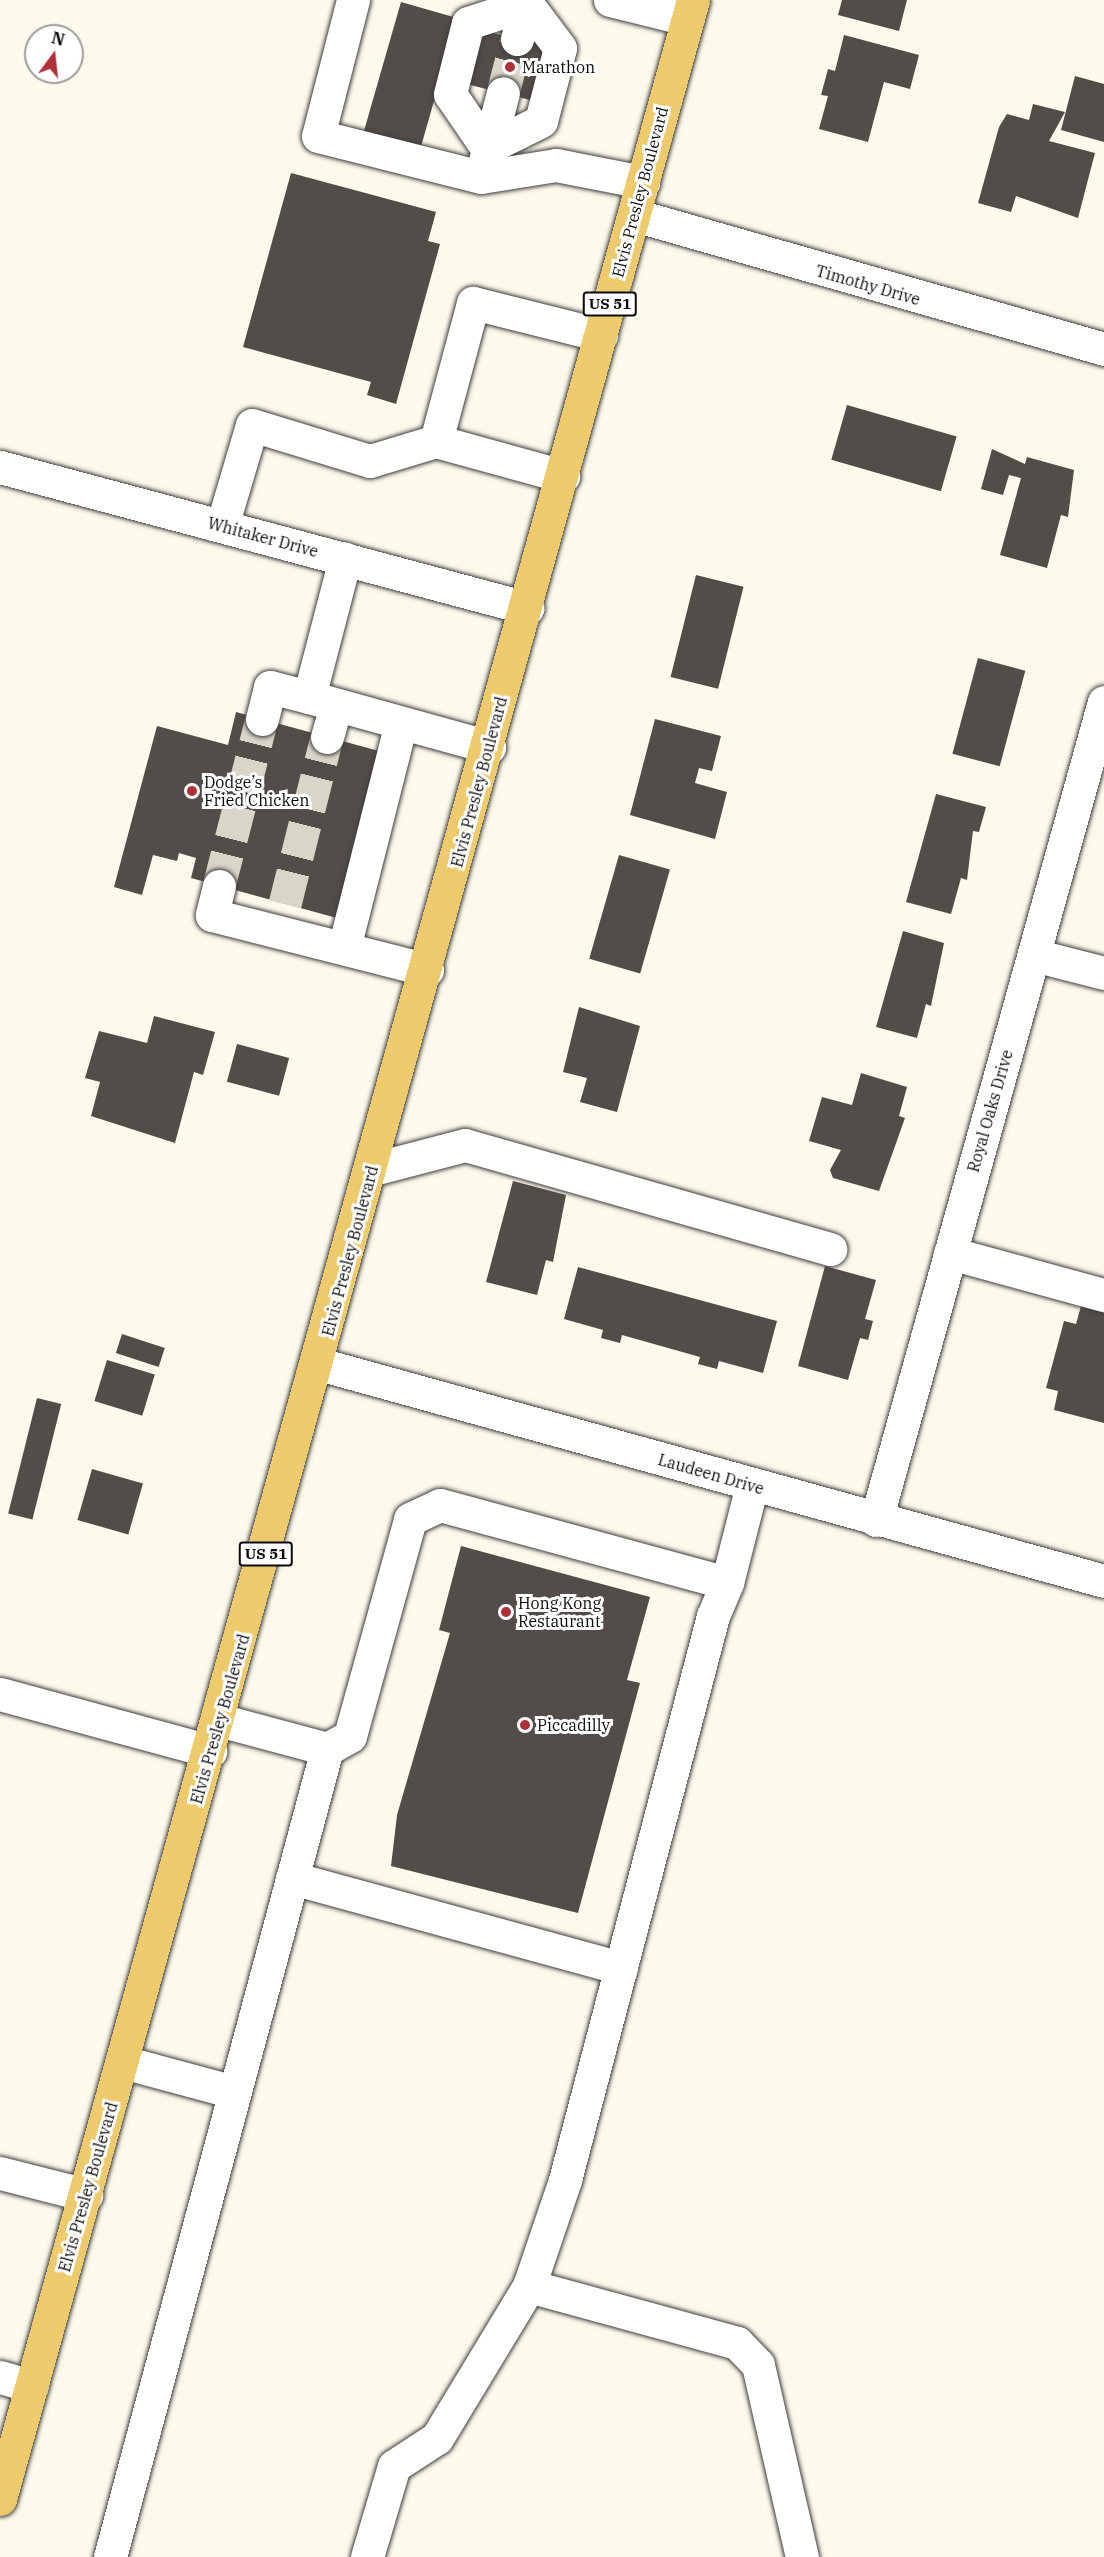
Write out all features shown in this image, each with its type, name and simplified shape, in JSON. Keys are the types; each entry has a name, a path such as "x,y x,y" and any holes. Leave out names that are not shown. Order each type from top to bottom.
{"main road":[{"name":"Elvis Presley Boulevard","path":"0,2499 319,1364 690,10"}],"street":[{"path":"353,0 318,136 484,162 556,165 643,182"},
{"path":"610,0 690,10"},
{"path":"484,162 450,94 468,23 527,2"},
{"path":"484,162 541,121 560,48 527,2"},
{"path":"517,39 527,2"},
{"path":"484,162 503,93"},
{"name":"Timothy Drive","path":"634,215 1104,349"},
{"path":"436,441 473,303 601,335"},
{"path":"222,526 252,425 370,461 436,441 563,476"},
{"name":"Whitaker Drive","path":"0,467 527,608"},
{"path":"327,737 322,701 345,559"},
{"path":"262,719 270,687 489,747"},
{"name":"Royal Oaks Drive","path":"876,1520 1104,702"},
{"path":"344,948 401,723"},
{"path":"219,886 212,915 281,918 344,948 427,970"},
{"path":"1034,955 1104,973"},
{"path":"373,1169 465,1145 831,1249"},
{"path":"950,1254 1104,1295"},
{"name":"Laudeen Drive","path":"319,1364 876,1520 1104,1581"},
{"path":"367,2557 394,2466 437,2438 529,2286 565,2180 713,1616 727,1583 752,1485"},
{"path":"219,1720 327,1749 350,1736 410,1519 440,1504 727,1583"},
{"path":"0,1694 210,1751"},
{"path":"110,2557 327,1749"},
{"path":"292,1878 621,1968"},
{"path":"123,2062 234,2092"},
{"path":"0,2173 86,2195"},
{"path":"529,2286 737,2343 758,2365 802,2557"},
{"path":"0,2377 32,2386"}],"building":[{"path":"842,0 907,0 899,31 838,15"},
{"path":"401,2 458,18 419,152 363,136"},
{"path":"473,28 555,49 542,103 459,82"},
{"path":"844,35 919,55 910,89 884,82 868,142 819,129 828,96 821,95 828,69 835,71"},
{"path":"1075,76 1104,84 1104,142 1061,130"},
{"path":"1033,104 1065,112 1049,141 1095,153 1078,218 1016,196 1011,212 978,203 999,127 1007,114 1029,120"},
{"path":"291,173 436,212 428,241 440,244 396,404 367,395 371,382 243,347"},
{"path":"847,405 957,436 941,491 831,460"},
{"path":"992,449 1025,464 1027,457 1074,470 1068,517 1061,515 1047,568 1000,555 1021,478 1009,475 1003,495 981,489"},
{"path":"696,575 744,587 718,689 671,677"},
{"path":"978,658 1025,671 1000,766 952,754"},
{"path":"236,712 390,754 344,920 191,878 196,858 179,853 177,861 153,855 142,895 114,887 157,726 228,745"},
{"path":"655,719 721,736 712,771 699,768 695,783 727,792 715,839 630,815"},
{"path":"936,794 986,807 979,832 973,831 967,880 961,878 951,914 906,902"},
{"path":"619,855 670,870 640,973 589,959"},
{"path":"903,931 944,943 931,1006 926,1004 917,1038 876,1027"},
{"path":"579,1007 640,1026 617,1112 580,1102 587,1078 563,1072"},
{"path":"154,1016 215,1032 203,1075 194,1072 175,1143 91,1116 100,1082 85,1078 99,1031 147,1043"},
{"path":"237,1044 289,1058 279,1096 227,1082"},
{"path":"861,1073 907,1087 899,1116 905,1118 879,1191 833,1178 830,1170 841,1150 809,1141 822,1097 852,1105"},
{"path":"513,1181 566,1195 553,1262 546,1260 537,1295 486,1282"},
{"path":"825,1266 876,1280 865,1319 873,1321 868,1340 860,1338 848,1380 798,1366"},
{"path":"578,1267 777,1321 763,1373 719,1361 717,1369 698,1364 700,1357 622,1335 620,1343 601,1338 603,1330 564,1319"},
{"path":"1081,1306 1104,1312 1104,1423 1054,1410 1058,1391 1046,1388 1064,1321 1076,1324"},
{"path":"122,1334 165,1348 159,1367 116,1353"},
{"path":"107,1360 155,1375 142,1416 94,1401"},
{"path":"37,1398 61,1404 32,1520 8,1513"},
{"path":"92,1469 143,1484 128,1535 77,1520"},
{"name":"Piccadilly","path":"461,1546 650,1597 627,1680 640,1683 578,1913 391,1866 397,1815 450,1633 439,1630"}],"tunnel":[{"path":"503,93 517,39"},
{"path":"219,886 262,719"},
{"path":"285,904 327,737"}],"place":[{"name":"Marathon","path":"510,67"},
{"name":"Dodge’s Fried Chicken","path":"192,791"},
{"name":"Hong Kong Restaurant","path":"506,1612"},
{"name":"Piccadilly","path":"525,1725"}]}
